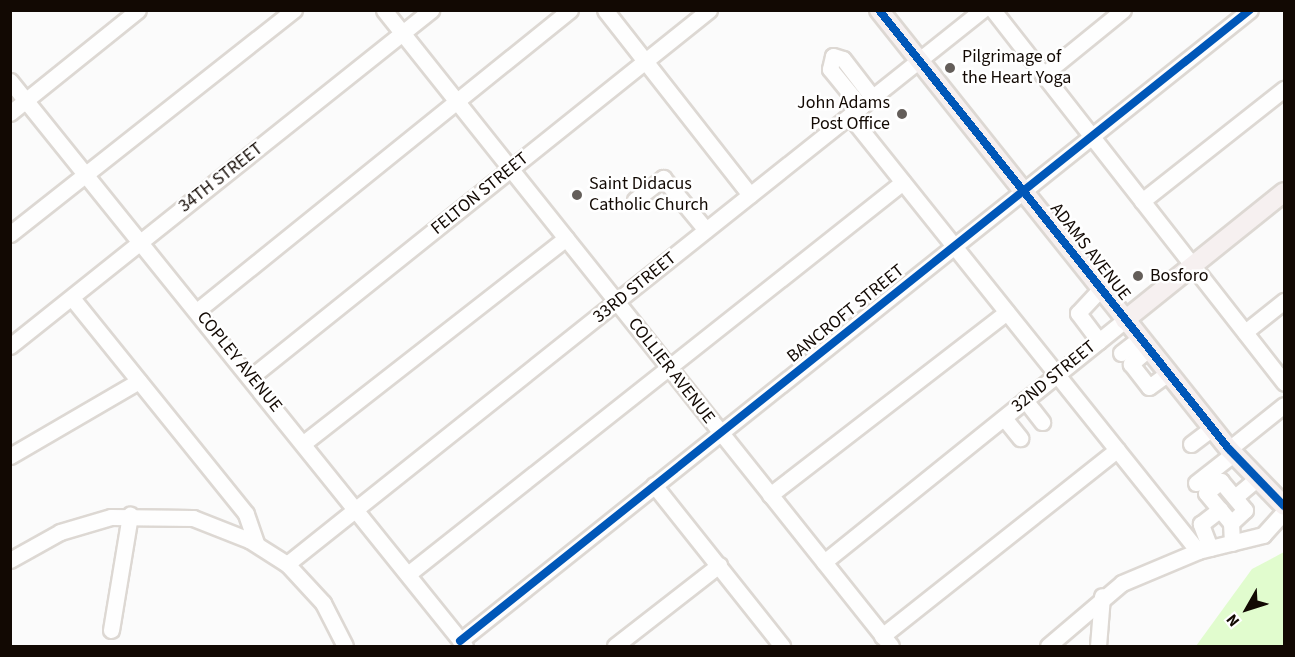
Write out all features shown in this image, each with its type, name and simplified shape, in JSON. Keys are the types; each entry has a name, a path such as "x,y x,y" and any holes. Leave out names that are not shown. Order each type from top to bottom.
{"main road":[{"name":"ADAMS AVENUE","path":"879,10 1231,452 1255,480 1284,506"},
{"name":"32ND STREET","path":"1125,320 1284,192"}],"street":[{"path":"10,113 138,10"},
{"path":"10,234 294,10"},
{"name":"COLLIER AVENUE","path":"384,10 886,641"},
{"name":"34TH STREET","path":"10,346 431,10"},
{"path":"198,310 570,10"},
{"path":"605,10 750,195"},
{"name":"FELTON STREET","path":"251,377 709,10"},
{"name":"33RD STREET","path":"287,564 982,10"},
{"path":"993,10 1284,383"},
{"path":"1043,75 1123,10"},
{"name":"BANCROFT STREET","path":"463,644 654,485 1250,10"},
{"name":"COPLEY AVENUE","path":"10,81 305,442 463,644"},
{"path":"1142,201 1284,89"},
{"path":"861,107 903,182 1117,450 1204,549"},
{"path":"636,200 663,178 706,230"},
{"path":"408,574 903,182"},
{"path":"305,442 566,238"},
{"path":"1099,341 1077,313 1100,289"},
{"path":"72,298 246,514 256,543"},
{"path":"1245,332 1284,301"},
{"path":"770,495 1007,312"},
{"name":"32ND STREET","path":"824,562 1125,320"},
{"path":"1121,353 1144,343"},
{"path":"10,456 139,381"},
{"path":"1025,400 1042,422"},
{"path":"1196,483 1284,405"},
{"path":"1004,418 1020,438"},
{"path":"1191,444 1212,428"},
{"path":"886,641 1117,450"},
{"path":"1204,549 1201,524 1255,480"},
{"path":"654,485 782,646"},
{"path":"1228,504 1232,543"},
{"path":"1048,646 1102,596 1147,569 1204,549 1263,535 1284,512"},
{"path":"111,630 130,515"},
{"path":"10,560 60,532 130,515 193,518 256,543 287,564 323,603 345,646"},
{"path":"615,646 719,565"},
{"path":"1098,646 1102,596"}],"green space":[{"path":"1284,552 1284,646 1196,646 1252,569"}],"cycle path":[{"path":"879,10 1229,449 1284,506"},
{"path":"460,641 1250,10"}],"place":[{"name":"Pilgrimage of the Heart Yoga","path":"950,68"},
{"name":"John Adams Post Office","path":"902,114"},
{"name":"Saint Didacus Catholic Church","path":"577,195"},
{"name":"Bosforo","path":"1138,276"}]}
